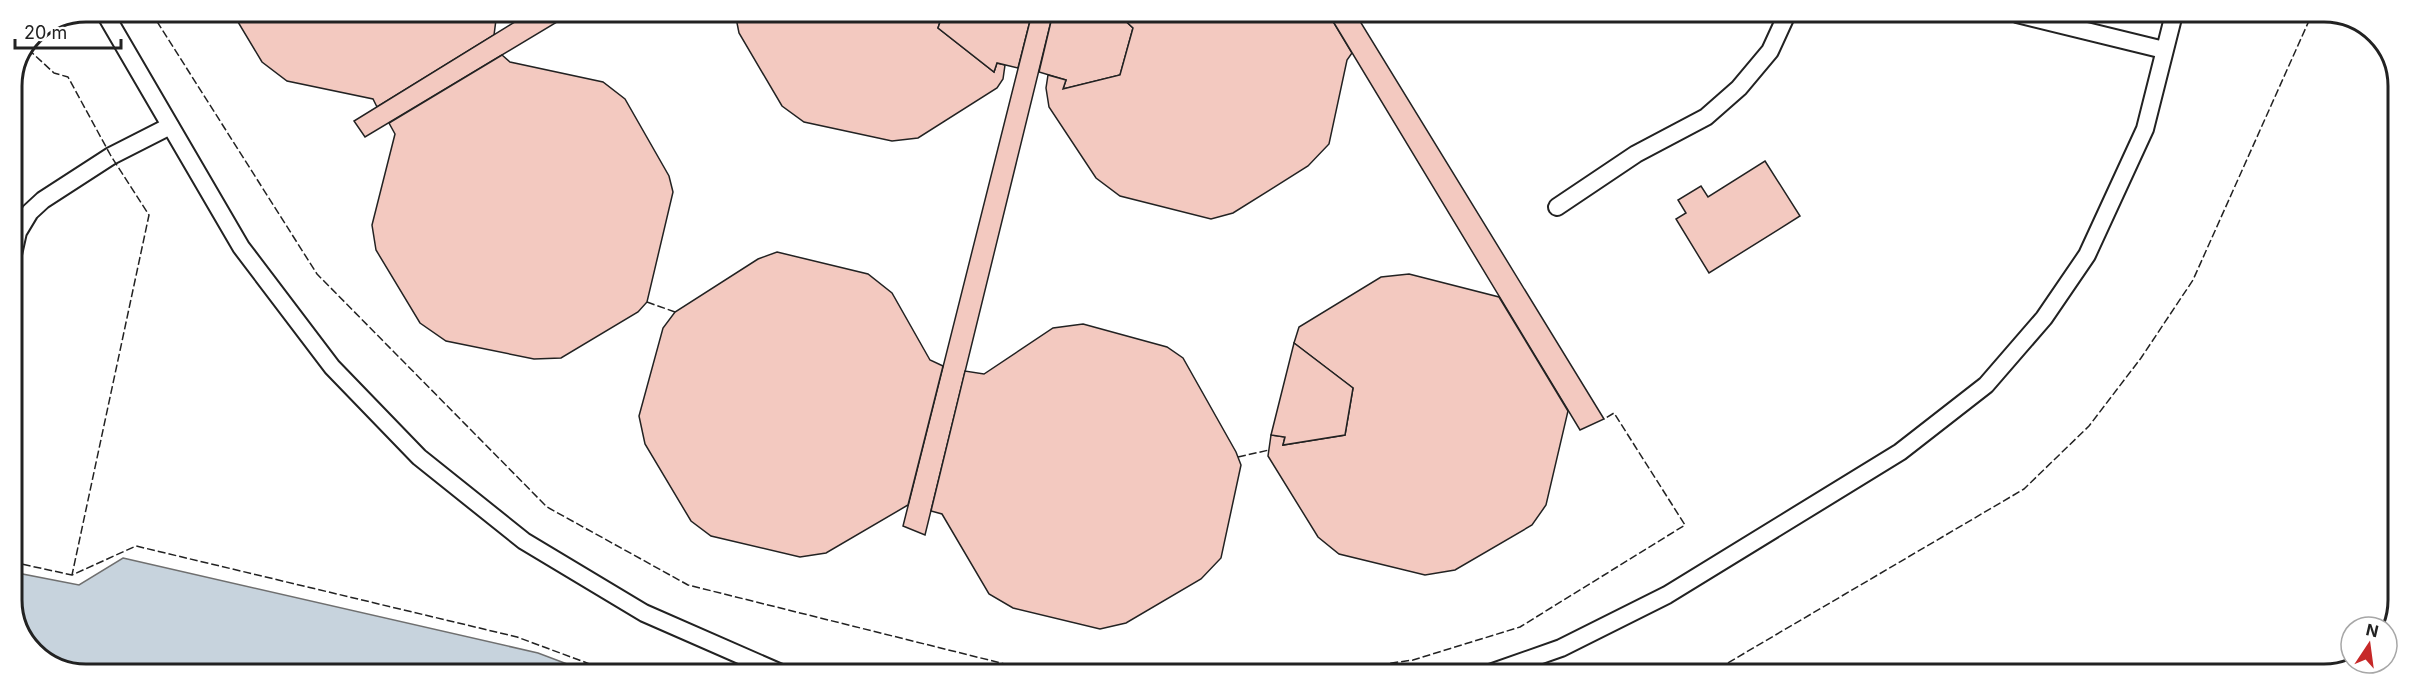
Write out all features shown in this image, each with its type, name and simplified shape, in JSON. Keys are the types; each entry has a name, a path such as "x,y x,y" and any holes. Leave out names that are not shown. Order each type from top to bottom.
{"lane":[{"path":"110,22 241,247 332,368 419,457 524,541 644,613 760,664"},
{"path":"1557,207 1636,154 1706,117 1739,88 1770,51 1783,22"},
{"path":"2050,22 2164,50"},
{"path":"1516,664 1562,648 1667,596 1900,452 1986,385 2044,318 2087,255 2145,129 2172,22"},
{"path":"22,225 30,212 43,200 111,156 171,126"}],"shaded area":[{"path":"123,558 538,653 567,664 78,664 51,654 44,649 31,632 24,613 23,574 79,585"}],"building":[{"path":"238,22 496,22 494,35 377,107 373,99 287,81 262,62"},
{"path":"515,22 557,22 365,137 354,121"},
{"path":"737,22 940,22 938,28 994,72 997,63 1005,65 1003,79 997,88 918,138 892,141 804,122 782,106 739,33"},
{"path":"940,22 1030,22 1018,68 997,63 994,72 938,28"},
{"path":"1030,22 1051,22 925,535 903,526"},
{"path":"1051,22 1127,22 1133,28 1120,75 1063,89 1066,80 1039,72"},
{"path":"1127,22 1333,22 1352,53 1347,60 1329,144 1308,166 1233,213 1211,219 1120,196 1096,178 1049,107 1046,88 1048,75 1066,80 1063,89 1120,75 1133,28"},
{"path":"1333,22 1361,22 1604,419 1580,430"},
{"path":"502,55 510,62 603,82 625,99 669,176 673,192 647,302 638,312 561,358 534,359 446,341 420,323 376,250 372,225 395,134 389,123"},
{"path":"1765,161 1800,216 1709,273 1676,219 1686,213 1678,200 1701,186 1708,197"},
{"path":"777,252 868,274 892,293 930,360 943,366 908,505 826,553 800,557 711,536 691,521 645,444 639,416 663,328 675,312 758,259"},
{"path":"1409,274 1499,297 1568,411 1546,505 1532,525 1455,570 1425,575 1339,554 1318,537 1268,456 1271,435 1285,437 1283,445 1345,435 1353,388 1294,343 1299,327 1381,277"},
{"path":"1083,324 1167,347 1183,358 1241,465 1221,558 1201,579 1126,623 1100,629 1013,608 989,594 942,514 931,511 965,371 984,374 1053,328"},
{"path":"1294,343 1353,388 1345,435 1283,445 1285,437 1271,435"}],"fence":[{"path":"157,22 317,274 547,507 688,585 1005,664"},
{"path":"1726,664 2024,489 2089,426 2141,358 2193,280 2308,22"},
{"path":"32,53 54,73 68,77 111,156 149,215 72,575"},
{"path":"647,302 675,312"},
{"path":"1385,664 1413,660 1520,627 1685,525 1614,413 1604,419"},
{"path":"1238,457 1269,450"},
{"path":"23,564 72,575 136,546 517,637 590,664"}]}
